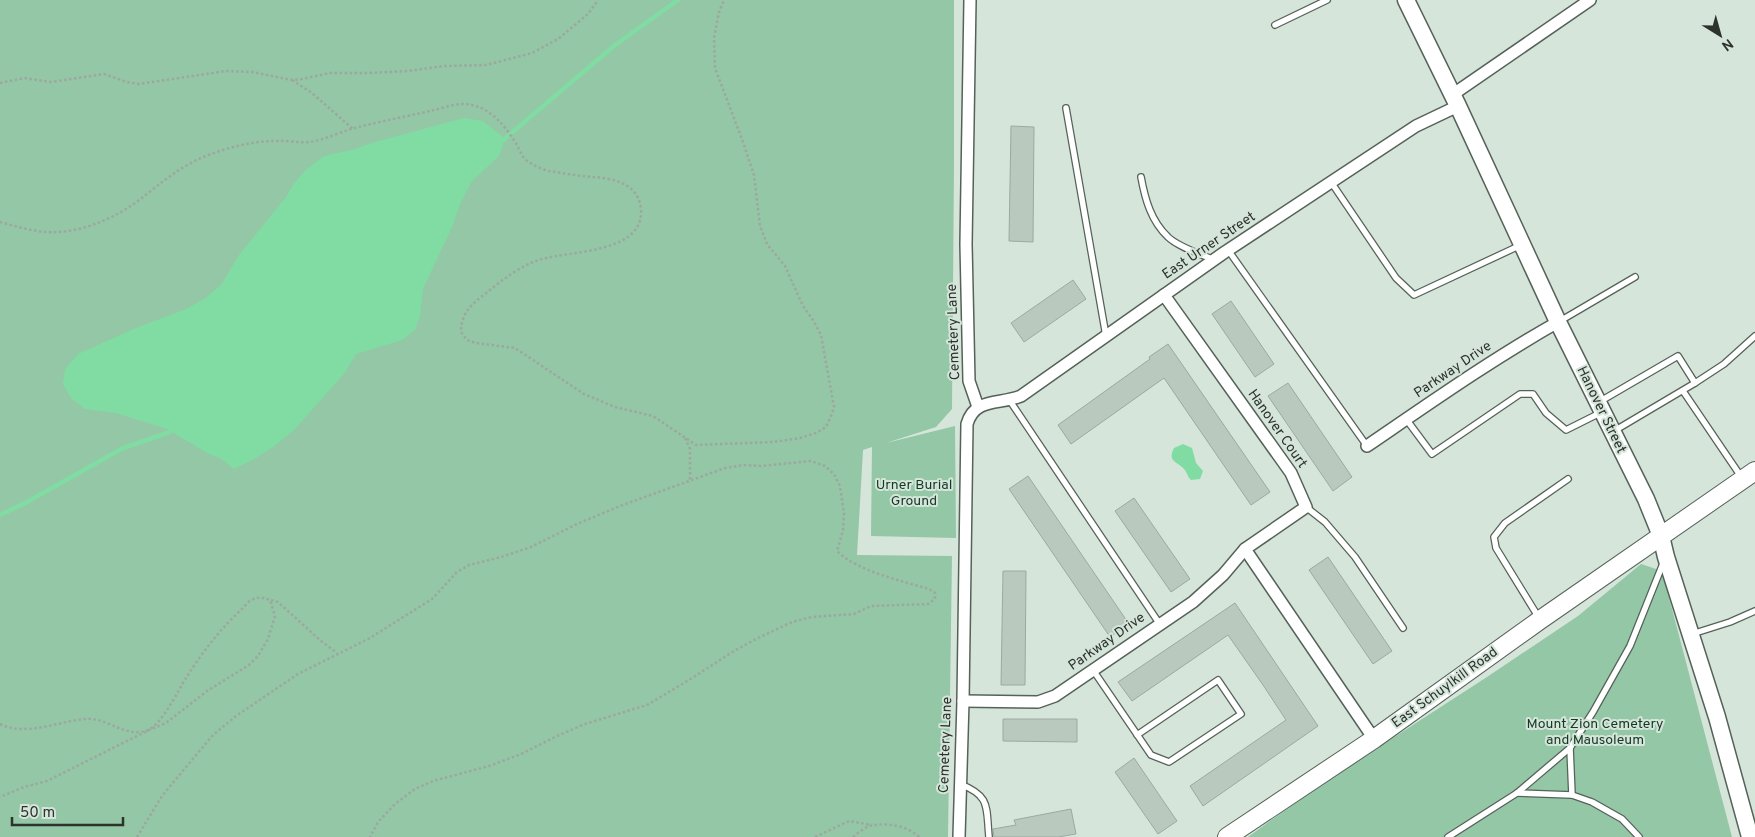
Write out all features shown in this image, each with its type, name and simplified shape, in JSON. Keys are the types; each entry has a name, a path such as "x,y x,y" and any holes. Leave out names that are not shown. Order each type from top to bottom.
{"main road":[{"name":"Hanover Street","path":"1406,0 1558,322 1646,499 1662,536 1666,557 1717,717 1750,837"},
{"name":"East Schuylkill Road","path":"1227,837 1374,739 1540,620 1749,475"}],"street":[{"name":"Cemetery Lane","path":"959,837 967,424 970,415 978,407 969,381 966,244 970,0"},
{"name":"East Urner Street","path":"978,407 983,404 1010,401 1021,396 1228,250 1455,101 1590,0"},
{"name":"Hanover Court","path":"1164,295 1291,473 1306,507"},
{"name":"Parkway Drive","path":"1367,446 1510,349 1558,322"},
{"path":"1306,507 1245,549 1374,739"},
{"name":"Parkway Drive","path":"963,701 1038,702 1055,696 1159,623 1193,602 1223,575 1245,549"}],"lane":[{"path":"1275,25 1327,0"},
{"path":"1066,108 1106,336"},
{"path":"1141,177 1146,199 1156,223 1169,238 1214,260"},
{"path":"1331,182 1396,278 1414,295 1522,245"},
{"path":"1228,250 1367,446"},
{"path":"1558,322 1635,277"},
{"path":"1612,432 1683,391 1724,364 1755,336"},
{"path":"1406,419 1432,454 1520,394 1533,394 1546,413 1566,430 1678,356 1695,383"},
{"path":"1683,391 1749,475"},
{"path":"1010,401 1159,623"},
{"path":"1540,620 1496,548 1494,537 1505,523 1568,479"},
{"path":"1306,507 1325,522 1354,557 1403,628"},
{"path":"1448,837 1454,835 1516,793 1570,748 1593,712 1630,646 1666,557"},
{"path":"1692,634 1755,612"},
{"path":"1093,670 1137,735 1151,755 1169,762 1241,714 1218,680 1137,735"},
{"path":"1570,748 1572,795"},
{"path":"960,784 975,790 982,796 986,805 988,837"},
{"path":"1516,793 1572,795 1592,802 1622,820 1639,837"}],"path":[{"path":"0,83 24,78 51,82 104,74 139,84 226,71 252,72 292,80 330,73 368,74 444,66 486,66 532,52 558,39 588,14 598,0"},
{"path":"0,222 46,232 70,232 116,215 146,195 186,164 211,154 253,143 280,140 311,142 353,129 463,104 482,108 500,121 525,158 544,169 591,177 603,177 631,187 639,201 641,213 633,231 617,244 605,248 542,259 502,280 470,306 464,315 461,332 467,340 476,343 516,348 584,394 615,407 653,416 696,445 772,442 800,438 816,433 826,427 834,407 821,334 803,306 785,266 775,255 760,226 754,175 715,68 714,38 719,12 724,0"},
{"path":"292,80 312,93 353,129"},
{"path":"685,438 690,449 690,481"},
{"path":"137,837 162,796 213,735 236,716 298,674 370,638 432,599 457,572 469,565 502,557 531,547 577,524 620,506 725,468 811,461 825,466 834,474 840,486 844,513 837,551 842,556 877,573 929,589 934,593 935,599 928,604 871,606 854,614 812,617 792,622 734,651 647,705 585,724 521,754 490,766 433,781 415,789 395,804 378,822 370,837"},
{"path":"0,724 8,728 40,728 87,719 104,723 120,730 134,732 150,730 162,718 186,677 230,620 251,600 263,597 278,602 321,642 337,653"},
{"path":"0,797 24,787 47,781 166,723 207,691 249,665 258,656 268,639 275,616 270,600"},
{"path":"815,837 849,821 873,825 894,825 914,832 919,837"},
{"path":"853,837 873,825"}],"green space":[{"name":"Urner Burial Ground","path":"0,0 954,0 952,409 936,427 886,443 955,426 956,538 871,536 872,447 863,450 857,555 952,556 948,837 0,837"},
{"name":"Mount Zion Cemetery and Mausoleum","path":"1641,564 1662,571 1732,837 1248,837 1311,791 1578,616"}],"shaded area":[{"path":"464,118 483,121 505,139 499,156 472,181 460,204 452,227 423,289 420,316 415,330 402,340 356,354 344,374 294,430 273,447 234,469 220,458 209,454 167,429 116,413 85,409 71,398 63,384 65,369 78,354 136,328 186,309 204,299 221,285 239,255 286,197 295,182 307,169 324,156 352,150"},
{"path":"1183,444 1192,448 1196,463 1203,471 1200,479 1191,480 1184,469 1172,459 1174,448"}],"building":[{"path":"1011,126 1034,127 1033,242 1009,241"},
{"path":"1073,280 1086,299 1024,342 1011,323"},
{"path":"1231,301 1274,364 1255,377 1212,314"},
{"path":"1168,344 1270,492 1251,505 1164,378 1071,444 1058,425"},
{"path":"1288,383 1352,477 1333,491 1268,396"},
{"path":"1028,476 1129,624 1110,637 1009,489"},
{"path":"1134,498 1190,579 1171,592 1115,511"},
{"path":"1328,557 1392,651 1373,664 1309,570"},
{"path":"1003,571 1026,571 1025,685 1001,685"},
{"path":"1235,603 1318,726 1203,806 1190,786 1286,720 1263,685 1228,635 1132,701 1118,682"},
{"path":"1003,719 1077,719 1077,742 1003,741"},
{"path":"1134,758 1177,821 1158,834 1115,772"},
{"path":"1071,809 1076,834 1058,837 994,837 993,829 1016,825 1014,820"}],"waterway":[{"path":"502,141 615,45 678,0"},
{"path":"0,515 123,448 174,429"}]}
